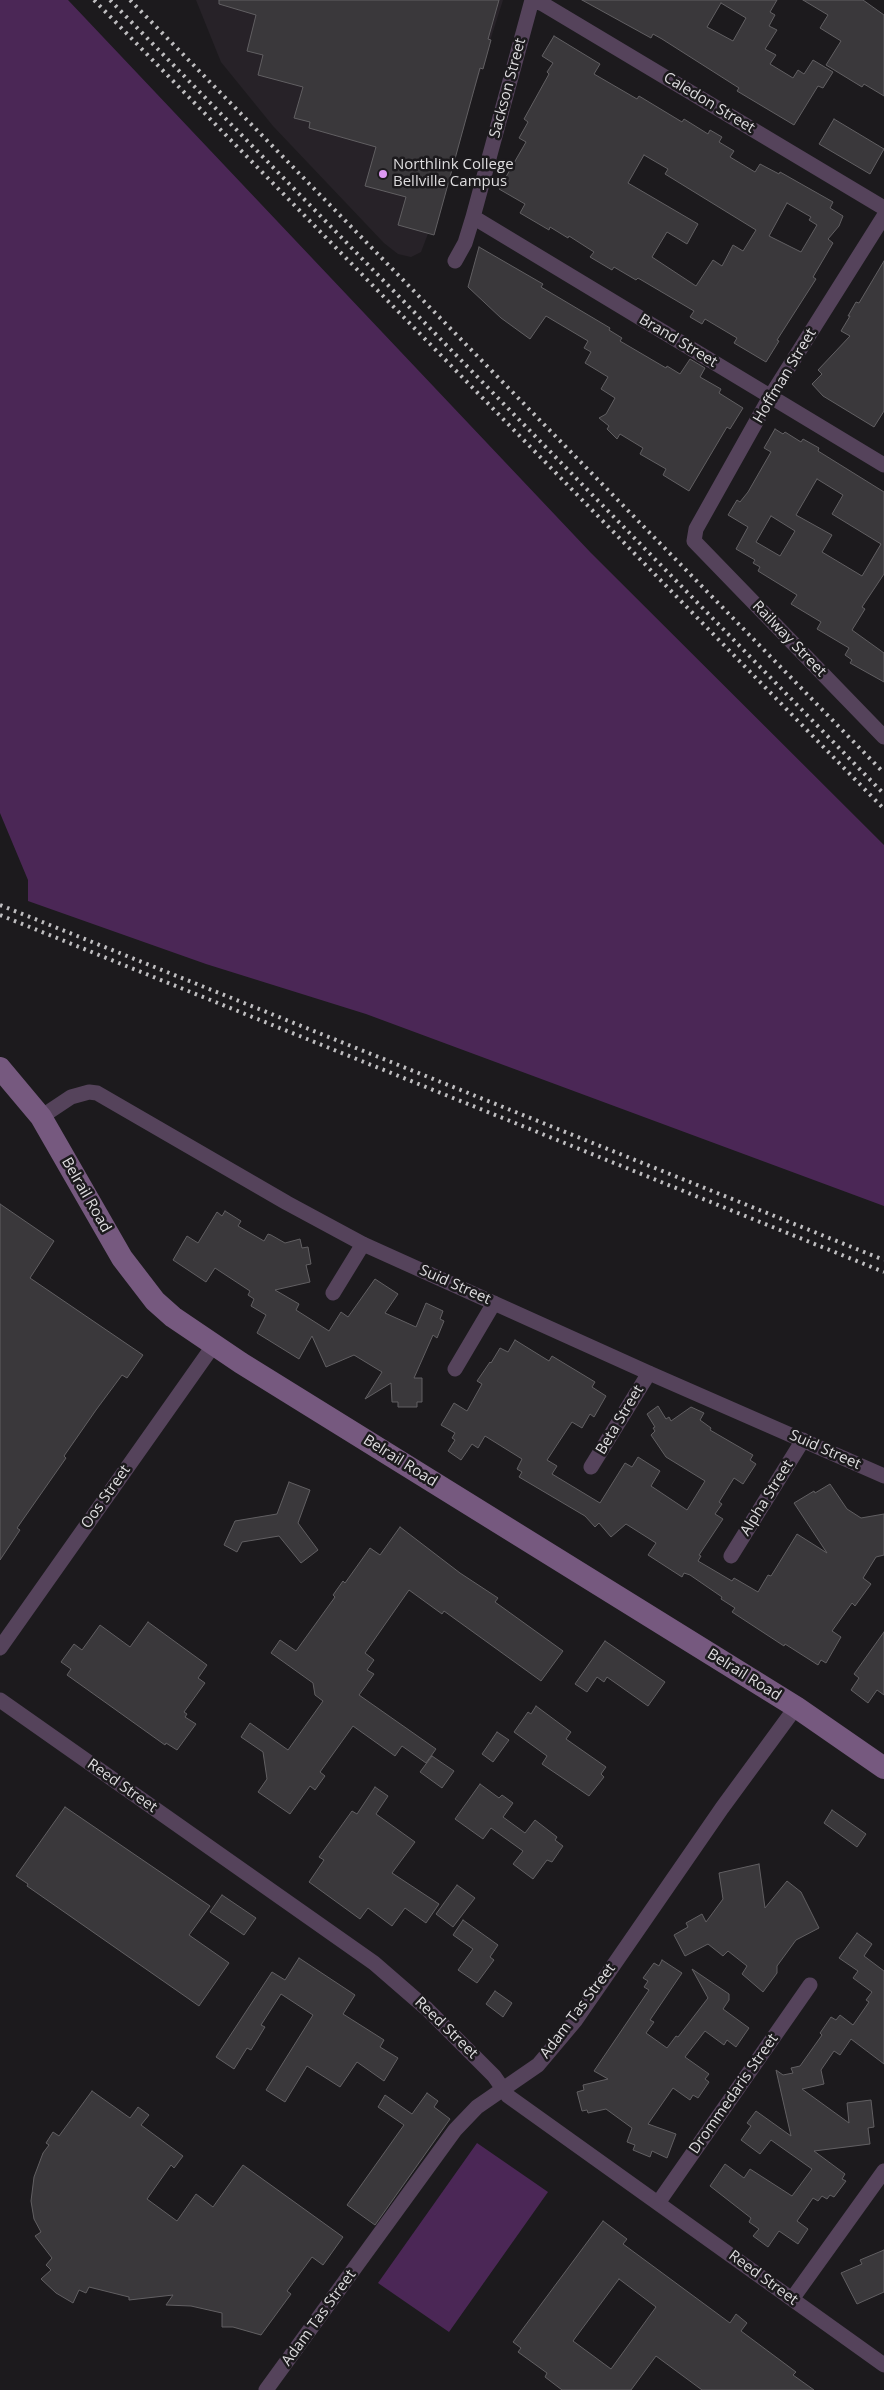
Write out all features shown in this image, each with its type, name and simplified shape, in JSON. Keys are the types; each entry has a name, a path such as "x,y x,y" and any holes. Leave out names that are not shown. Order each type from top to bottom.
{"street":[{"name":"Caledon Street","path":"533,0 543,4 884,208"},
{"name":"Sackson Street","path":"455,261 465,243 473,217 533,0"},
{"name":"Hoffman Street","path":"694,541 696,529 770,398 884,216"},
{"name":"Brand Street","path":"473,217 770,398 884,465"},
{"name":"Railway Street","path":"694,541 884,737"},
{"name":"Belrail Road","path":"0,1068 41,1117 122,1258 138,1281 173,1317 212,1346 796,1707 884,1768"},
{"name":"Suid Street","path":"41,1117 71,1097 89,1092 98,1093 287,1203 363,1244 649,1373 884,1476"},
{"path":"333,1293 363,1244"},
{"path":"455,1368 494,1303"},
{"name":"Oos Street","path":"0,1648 212,1346"},
{"name":"Beta Street","path":"591,1467 649,1373"},
{"name":"Alpha Street","path":"731,1556 804,1440"},
{"name":"Reed Street","path":"0,1700 374,1963 427,2009 494,2076 508,2096 884,2365"},
{"name":"Adam Tas Street","path":"266,2390 451,2135 477,2107 538,2065 575,2021 722,1808 796,1707"},
{"name":"Drommedaris Street","path":"658,2203 810,1985"},
{"path":"792,2299 884,2171"}],"shaded area":[{"path":"0,0 68,0 591,553 884,845 884,1206 366,1014 206,964 28,901 28,880 0,813"},
{"name":"Northlink College Bellville Campus","path":"196,0 503,0 421,252 411,257 398,254 384,243 273,126 221,62"},
{"path":"477,2143 548,2192 449,2332 378,2283"}],"building":[{"name":"Northlink College Bellville Campus","path":"219,0 499,0 488,39 491,40 483,69 480,68 434,235 398,225 406,197 365,186 376,147 309,128 310,122 294,118 303,87 258,75 263,55 247,51 256,15 219,4"},
{"path":"582,0 777,0 770,12 775,15 769,26 777,30 765,49 776,55 770,64 793,78 798,70 804,74 813,60 833,72 823,88 818,86 794,125 737,91 739,88 662,39 653,34 651,38","holes":["721,3 746,18 733,41 707,27"]},
{"path":"803,0 863,0 884,15 884,96 864,84 862,87 826,65 841,41 820,28 828,15"},
{"path":"554,36 600,64 594,74 637,99 639,96 682,122 684,119 708,134 710,130 722,137 719,142 734,151 730,157 755,172 760,164 779,174 780,172 833,202 830,208 843,216 839,226 828,239 833,243 813,277 816,279 777,340 779,341 766,362 734,343 737,338 705,319 702,324 690,317 694,311 638,278 636,280 614,267 612,270 590,257 594,252 569,236 568,238 550,227 549,230 520,213 525,204 499,189 526,142 519,138 528,122 524,119 549,74 547,72 553,63 542,56","holes":["644,155 668,169 665,174 756,230 743,251 733,245 722,266 713,260 696,286 652,257 667,232 687,244 698,224 628,183","787,203 811,217 809,220 817,225 801,252 769,236"]},
{"path":"834,119 884,149 870,174 819,144"},
{"path":"479,247 543,284 541,287 610,328 609,330 622,338 620,341 666,368 667,366 680,374 690,359 705,368 700,377 721,389 719,393 743,408 730,429 727,427 689,491 663,475 666,469 640,454 643,448 620,434 617,439 607,429 609,426 599,418 606,414 615,398 601,389 608,377 585,363 591,352 584,348 588,341 546,316 530,339 501,318 468,287"},
{"path":"884,261 884,411 874,427 823,396 812,384 822,374 818,370 850,336 841,331 856,302 859,303"},
{"path":"775,429 783,434 785,432 801,442 803,439 819,448 818,451 884,492 884,574 862,607 865,609 852,630 884,653 884,682 850,663 852,660 845,655 849,648 817,629 821,622 791,604 797,595 758,571 760,567 753,563 755,560 736,549 748,527 728,515 737,500 740,502 748,492 771,452 764,448","holes":["817,479 843,495 832,514 881,544 862,576 822,552 832,535 796,515","771,516 795,531 780,556 756,542"]},
{"path":"0,1204 54,1241 30,1278 143,1355 127,1378 122,1375 96,1410 64,1456 66,1458 17,1528 20,1530 0,1560"},
{"path":"225,1211 241,1221 238,1226 264,1241 268,1234 285,1243 300,1239 302,1248 308,1247 311,1264 306,1265 310,1282 275,1290 299,1304 296,1310 329,1331 341,1312 348,1317 375,1279 398,1294 385,1313 416,1327 426,1303 443,1311 440,1319 444,1321 437,1338 433,1335 414,1378 422,1378 422,1402 417,1402 417,1407 398,1407 398,1402 392,1402 391,1383 365,1399 382,1372 354,1355 326,1367 312,1336 299,1359 257,1333 266,1315 251,1306 254,1299 248,1295 250,1291 215,1268 206,1282 173,1260 187,1236 198,1243 217,1212 222,1216"},
{"path":"515,1340 549,1361 552,1356 595,1382 592,1387 606,1396 594,1417 590,1414 582,1428 572,1422 547,1460 557,1466 552,1474 600,1503 625,1463 632,1467 638,1457 660,1471 651,1486 687,1510 705,1481 666,1457 651,1435 655,1431 653,1428 655,1427 647,1414 658,1406 666,1419 669,1417 671,1421 691,1407 704,1413 700,1420 711,1428 710,1430 753,1455 750,1460 756,1464 743,1484 734,1478 719,1502 722,1504 715,1514 723,1519 699,1555 701,1556 698,1561 732,1581 734,1578 758,1592 768,1575 771,1576 797,1534 827,1553 794,1503 814,1491 815,1493 830,1484 847,1509 861,1518 884,1514 884,1555 876,1557 863,1578 871,1584 855,1606 852,1603 832,1631 841,1637 826,1663 821,1660 818,1665 785,1644 784,1646 732,1612 735,1608 690,1575 684,1573 682,1577 648,1555 656,1543 626,1524 611,1537 599,1523 595,1527 585,1516 519,1477 522,1472 517,1469 522,1459 485,1436 478,1448 472,1444 461,1460 448,1451 455,1440 452,1438 455,1433 441,1425 454,1403 467,1411 482,1384 477,1381 500,1348 508,1352"},
{"path":"289,1482 310,1490 298,1523 318,1550 301,1563 279,1536 242,1542 237,1552 224,1545 235,1521 277,1514"},
{"path":"400,1527 460,1573 498,1598 495,1602 563,1651 541,1681 444,1611 442,1614 409,1590 365,1653 374,1660 367,1670 374,1674 359,1695 436,1749 426,1763 402,1746 395,1756 353,1726 320,1772 325,1776 315,1790 310,1786 290,1814 258,1792 267,1779 263,1752 241,1737 250,1723 288,1750 323,1701 315,1695 313,1683 271,1653 280,1640 296,1651 335,1597 333,1595 343,1581 345,1583 370,1548 380,1555"},
{"path":"148,1622 207,1665 198,1678 205,1683 184,1712 187,1714 185,1717 196,1724 177,1750 166,1743 165,1745 67,1675 71,1669 61,1662 74,1644 82,1650 100,1625 130,1647"},
{"path":"884,1632 884,1695 877,1690 868,1703 851,1690 859,1678 854,1674"},
{"path":"605,1641 665,1682 648,1706 607,1677 604,1682 597,1677 587,1692 575,1684"},
{"path":"536,1706 571,1732 566,1739 606,1767 601,1774 604,1777 589,1796 542,1764 547,1756 514,1732 528,1712 531,1714"},
{"path":"497,1732 509,1740 493,1762 482,1754"},
{"path":"432,1756 454,1771 442,1788 420,1772"},
{"path":"480,1784 499,1798 502,1795 513,1803 503,1817 525,1833 535,1820 557,1837 555,1840 563,1846 552,1862 547,1860 533,1879 513,1864 523,1851 491,1828 483,1839 455,1819"},
{"path":"375,1787 388,1796 376,1814 415,1842 392,1873 439,1904 426,1923 405,1908 392,1926 368,1908 360,1919 309,1882 324,1860 319,1857 352,1811 357,1814"},
{"path":"65,1807 210,1906 189,1935 229,1963 199,2006 27,1886 28,1884 16,1876"},
{"path":"832,1810 866,1834 857,1847 824,1823"},
{"path":"759,1864 765,1908 787,1881 801,1892 819,1928 796,1940 777,1966 777,1973 763,1992 742,1974 747,1966 728,1951 723,1956 708,1944 685,1956 674,1935 688,1927 686,1923 702,1914 706,1922 723,1899 719,1873"},
{"path":"457,1885 475,1898 453,1927 436,1914"},
{"path":"222,1895 256,1918 244,1935 210,1912"},
{"path":"463,1920 498,1945 490,1957 494,1960 477,1983 458,1970 473,1949 453,1935"},
{"path":"857,1933 872,1944 864,1956 884,1971 884,2064 851,2039 840,2055 834,2051 821,2070 824,2084 802,2089 849,2123 847,2103 871,2100 874,2127 868,2128 870,2144 814,2151 845,2174 842,2179 846,2181 834,2197 830,2195 827,2199 822,2196 818,2201 813,2198 797,2221 808,2229 798,2244 779,2231 768,2247 753,2236 759,2229 749,2222 751,2218 710,2186 725,2164 744,2178 750,2169 792,2196 812,2169 771,2140 760,2154 741,2140 751,2126 747,2123 756,2111 791,2136 776,2070 783,2075 793,2073 791,2068 800,2066 822,2035 820,2033 831,2017 836,2020 840,2015 853,2025 869,2002 866,2000 872,1992 853,1978 858,1971 839,1958"},
{"path":"299,1958 355,1995 343,2014 384,2040 380,2047 398,2058 384,2081 357,2062 340,2087 307,2066 285,2102 266,2090 313,2015 281,1994 261,2025 265,2027 251,2050 247,2048 234,2069 216,2057 272,1972 285,1980"},
{"path":"662,1960 682,1973 650,2020 654,2022 646,2033 667,2048 676,2036 678,2037 708,1998 692,1969 729,1994 729,2000 723,2009 749,2028 736,2047 727,2040 724,2045 705,2031 685,2057 709,2074 705,2079 709,2082 698,2098 693,2095 690,2100 673,2088 648,2124 676,2134 667,2158 652,2151 650,2157 633,2150 635,2145 627,2142 632,2128 606,2109 588,2113 587,2110 582,2111 577,2092 584,2090 583,2085 608,2079 594,2071 649,1990 644,1987 648,1981 643,1978 654,1963 659,1966"},
{"path":"495,1991 512,2003 503,2017 486,2004"},
{"path":"92,2091 130,2118 138,2107 149,2115 141,2125 183,2156 174,2168 171,2165 147,2199 177,2221 196,2194 213,2207 243,2165 343,2237 323,2265 312,2257 287,2291 291,2294 261,2335 233,2327 222,2327 222,2313 191,2306 166,2305 173,2295 129,2300 129,2297 89,2287 86,2293 79,2290 73,2303 56,2293 41,2279 51,2270 46,2265 52,2258 35,2236 41,2232 34,2219 31,2201 34,2177 43,2153 49,2145 46,2143 53,2132 59,2136"},
{"path":"427,2093 438,2101 434,2107 450,2119 375,2225 347,2205 404,2125 378,2107 385,2095 412,2114"},
{"path":"603,2221 627,2239 623,2244 730,2323 736,2314 747,2323 741,2331 796,2372 793,2375 814,2390 702,2390 656,2356 631,2390 562,2390 545,2377 547,2373 518,2352 521,2348 513,2342","holes":["619,2279 656,2307 611,2369 573,2341"]},
{"path":"884,2250 884,2292 857,2304 841,2273 862,2264 860,2260"}],"railway":[{"path":"94,0 884,809"},
{"path":"110,0 884,794"},
{"path":"130,0 884,773"},
{"path":"0,905 884,1260"},
{"path":"0,915 884,1272"}],"place":[{"name":"Northlink College Bellville Campus","path":"383,174"}]}
